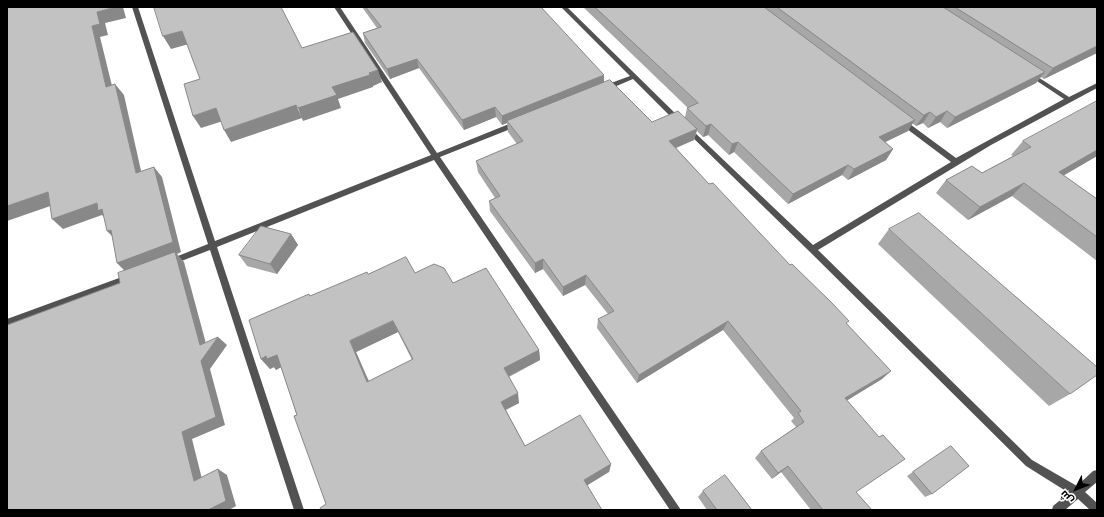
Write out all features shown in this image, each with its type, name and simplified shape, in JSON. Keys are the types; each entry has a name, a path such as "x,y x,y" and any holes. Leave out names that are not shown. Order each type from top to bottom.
{"street":[{"path":"135,7 299,510"},
{"path":"337,7 435,156 676,510"},
{"path":"564,7 633,77 812,249 1029,463 1078,492 1097,510"},
{"path":"1022,69 1068,99"},
{"path":"597,92 633,77"},
{"path":"812,249 955,161 1068,99 1096,88"},
{"path":"898,118 955,161"},
{"path":"162,265 213,246 523,121"},
{"path":"7,323 140,274"},
{"path":"1057,510 1097,475"}],"building":[{"path":"7,7 116,7 97,12 100,24 92,26 106,87 115,84 136,173 154,167 173,242 117,263 111,230 107,231 102,209 98,211 97,203 52,219 48,192 7,206"},
{"path":"154,7 281,7 302,48 353,32 378,70 369,73 370,75 332,87 337,95 298,108 296,105 224,130 216,108 193,116 184,84 200,79 182,31 163,36"},
{"path":"366,7 541,7 604,75 502,116 495,107 462,120 417,59 387,69 363,33 381,27"},
{"path":"595,7 764,7 915,120 879,137 893,149 854,169 848,165 793,194 738,142 732,144 711,124 706,126 687,108 698,103"},
{"path":"777,7 943,7 1045,72 955,117 947,111 936,117 930,112 924,115"},
{"path":"955,7 1097,7 1097,46 1053,68"},
{"path":"610,80 652,122 678,111 697,129 669,141 709,184 713,183 790,265 792,264 832,303 849,321 846,323 891,371 845,398 879,437 883,435 905,459 856,492 872,510 823,510 788,466 778,473 761,451 804,422 798,413 801,411 728,321 639,375 598,319 614,311 586,275 563,287 543,259 535,263 489,201 500,196 476,161 523,141 507,121"},
{"path":"1097,101 1097,150 1059,172 1097,199 1097,237 1024,183 980,207 946,180 972,166 982,173 1031,147 1023,141"},
{"path":"919,213 1097,367 1097,375 1070,394 889,229"},
{"path":"261,226 291,234 270,264 239,255"},
{"path":"175,252 200,345 218,337 201,361 216,417 182,432 194,481 218,469 226,501 208,510 7,510 7,325 120,283 118,273"},
{"path":"406,257 415,273 434,264 444,268 453,283 486,268 539,350 504,368 518,393 501,402 525,446 580,415 611,464 584,480 602,510 321,510 320,508 326,504 294,416 297,415 277,355 267,359 266,356 261,359 249,320 309,294 310,296 367,272 368,274","holes":["393,321 413,359 367,382 350,341"]},
{"path":"951,446 969,466 932,494 913,472"},
{"path":"725,475 752,510 717,510 703,491"}]}
